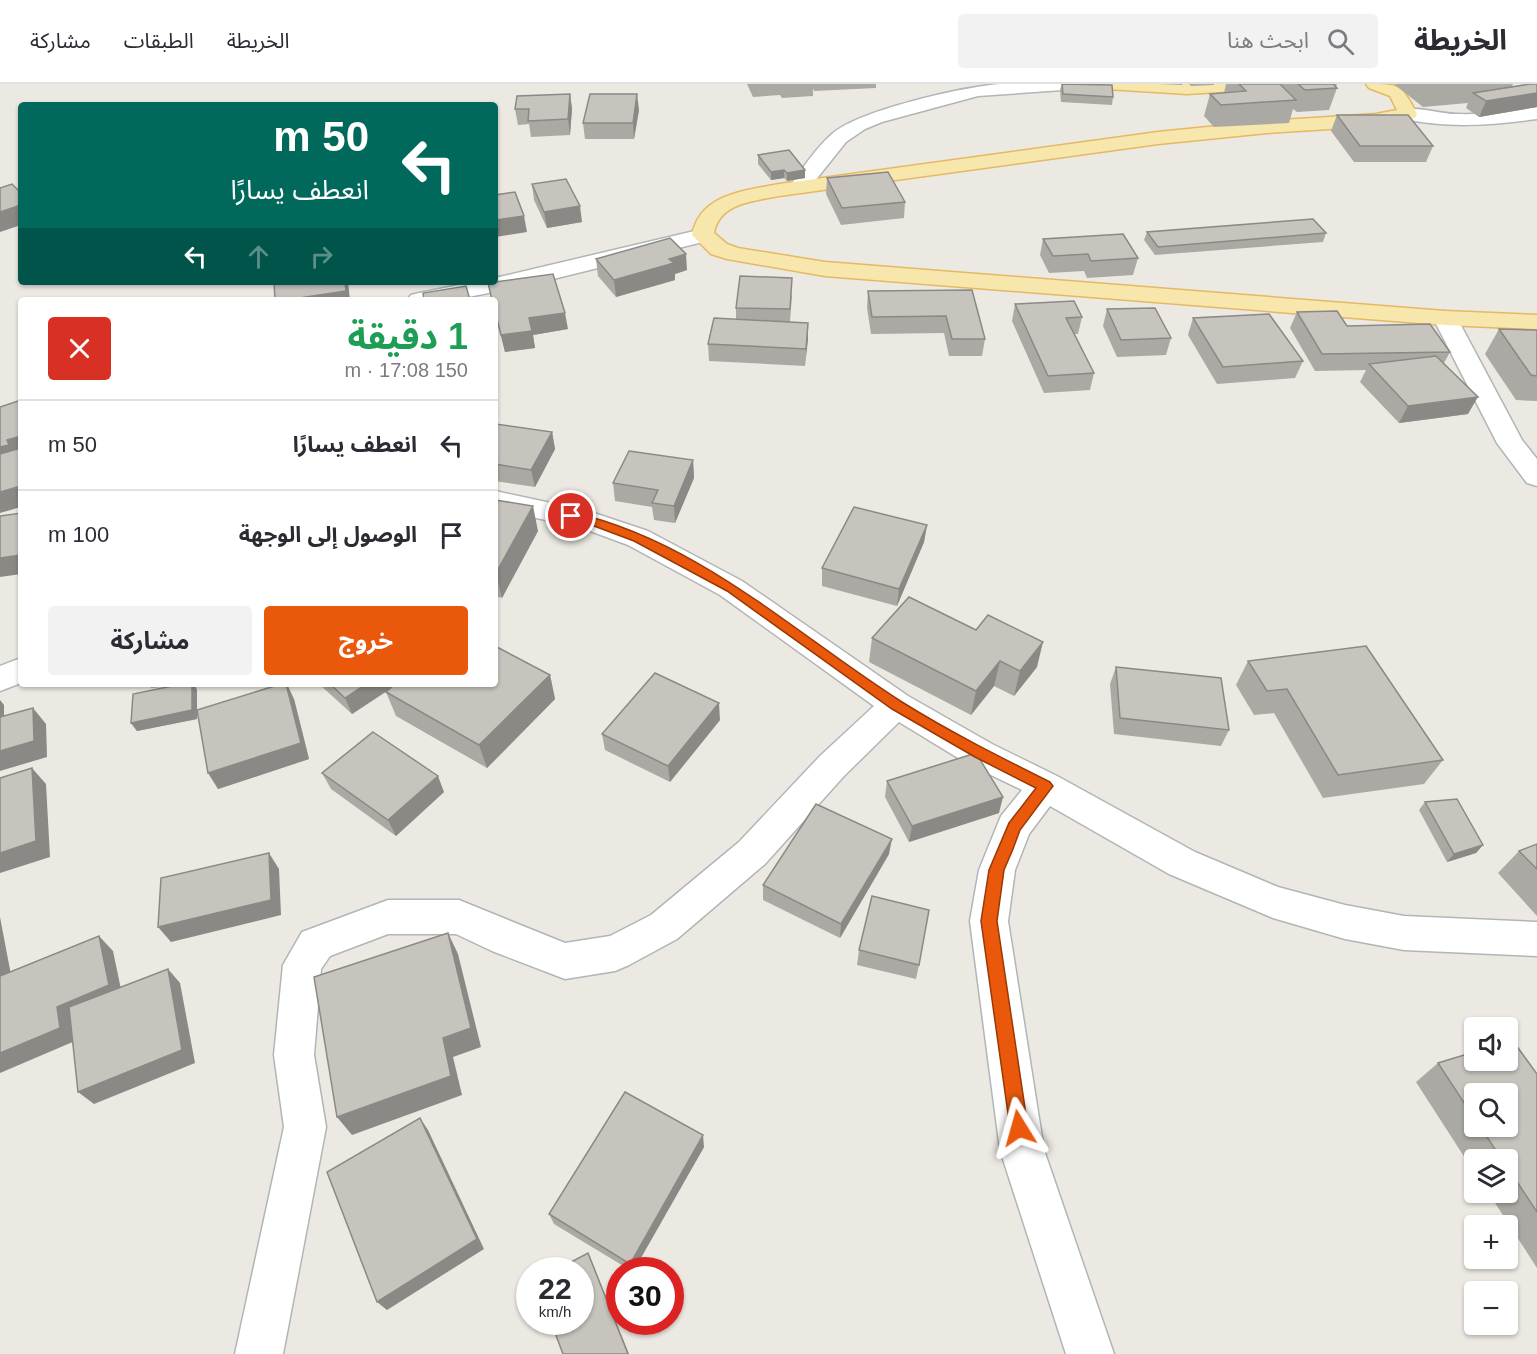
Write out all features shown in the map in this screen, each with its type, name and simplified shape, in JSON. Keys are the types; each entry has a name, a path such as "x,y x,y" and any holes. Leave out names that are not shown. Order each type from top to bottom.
{"main road":[{"path":"1107,84 1168,90 1267,84"},
{"path":"1375,84 1397,93 1408,114 1376,120 1278,126 1158,138 799,188 738,199 720,206 708,214 703,225 703,235 719,249 735,254 764,261 825,269 1445,318 1537,322"}],"street":[{"path":"799,188 839,138 858,125 875,118 977,92 1077,84"},
{"path":"1408,114 1438,120 1472,122 1537,113"},
{"path":"498,284 703,235"},
{"path":"434,297 494,285"},
{"path":"1445,318 1510,443 1537,477"},
{"path":"498,501 588,520 638,538 731,588 896,705 1182,863 1273,902 1345,922 1404,933 1537,939"},
{"path":"0,679 18,671"},
{"path":"259,1354 305,1127 294,1055 302,965 316,944 388,917 459,917 506,939 565,960 615,953 664,927 752,853 832,766 896,705"},
{"path":"1045,786 1014,827 997,870 989,921 1022,1150 1090,1354"}],"building":[{"path":"1062,84 1112,85 1113,97 1063,94"},
{"path":"1239,84 1280,84 1296,100 1221,105 1210,94 1246,91"},
{"path":"1298,84 1333,84 1337,88 1305,90"},
{"path":"1537,84 1537,93 1486,101 1473,93"},
{"path":"570,94 568,119 528,121 529,109 515,109 517,96"},
{"path":"590,94 637,94 633,123 583,123"},
{"path":"1337,115 1408,115 1433,146 1360,146"},
{"path":"789,150 805,170 787,173 784,170 771,172 758,155"},
{"path":"888,172 905,202 842,208 827,178"},
{"path":"566,179 580,206 544,212 532,184"},
{"path":"12,184 18,190 18,206 0,212 0,188"},
{"path":"515,192 524,216 498,220 498,195"},
{"path":"1313,219 1326,233 1158,247 1147,232"},
{"path":"1123,234 1138,258 1091,261 1088,254 1053,256 1043,239"},
{"path":"670,238 686,254 669,259 674,263 614,280 596,259"},
{"path":"553,274 565,313 529,318 532,331 501,335 498,323 498,297 491,297 488,285 498,285 498,282"},
{"path":"740,276 792,278 790,309 736,308"},
{"path":"274,285 345,285 346,291 306,297 275,297"},
{"path":"466,286 469,297 424,297 423,293"},
{"path":"972,290 985,339 952,339 946,316 872,317 868,291"},
{"path":"1074,301 1082,317 1066,318 1094,373 1048,376 1015,304"},
{"path":"1155,308 1171,338 1121,340 1107,309"},
{"path":"1337,311 1347,326 1430,324 1450,352 1322,354 1297,312"},
{"path":"1269,314 1303,361 1223,367 1193,318"},
{"path":"714,318 808,323 806,349 708,344"},
{"path":"1499,329 1537,330 1537,376 1531,375"},
{"path":"1436,356 1478,397 1408,406 1369,364"},
{"path":"18,401 18,437 7,440 9,445 0,447 0,407"},
{"path":"498,424 552,432 531,470 498,464"},
{"path":"18,449 18,487 0,492 0,454"},
{"path":"629,451 693,460 674,506 652,503 658,490 613,483"},
{"path":"498,500 533,506 498,569"},
{"path":"854,507 927,525 899,589 822,568"},
{"path":"18,513 18,555 0,558 0,516"},
{"path":"909,597 976,630 988,615 1043,642 1020,671 1000,661 976,691 872,638"},
{"path":"1366,646 1443,760 1338,775 1287,689 1267,691 1248,661"},
{"path":"498,648 550,675 479,745 386,692 392,687 498,687"},
{"path":"1116,667 1221,678 1229,730 1120,718"},
{"path":"655,673 719,703 668,766 602,734"},
{"path":"167,687 192,687 192,710 131,723 133,694"},
{"path":"271,687 287,687 301,743 208,773 197,710"},
{"path":"333,687 362,687 345,698"},
{"path":"33,708 34,741 0,751 0,717"},
{"path":"373,732 438,776 388,820 322,773"},
{"path":"976,753 1003,797 912,826 887,781"},
{"path":"32,768 36,841 0,853 0,778"},
{"path":"1457,799 1483,845 1454,854 1425,802"},
{"path":"816,804 892,839 841,924 763,885"},
{"path":"1537,844 1537,869 1519,851"},
{"path":"269,853 271,900 158,927 161,878"},
{"path":"872,896 929,910 919,965 859,950"},
{"path":"448,933 471,1028 443,1038 451,1076 337,1117 314,977"},
{"path":"99,936 109,985 57,1007 60,1028 0,1053 0,976"},
{"path":"168,969 182,1050 78,1092 69,1007"},
{"path":"1518,1048 1537,1074 1537,1212 1518,1183 1518,1149 1495,1149 1487,1137 1518,1137 1518,1083 1464,1083 1464,1103 1438,1063 1464,1055 1464,1071 1518,1071"},
{"path":"625,1092 703,1135 634,1257 619,1257 549,1214"},
{"path":"420,1118 477,1239 377,1302 327,1172"},
{"path":"594,1268 606,1298 606,1335 620,1335 628,1354 563,1354 556,1335 594,1335"}],"route":[{"path":"571,516 638,538 731,588 896,705 980,753 1045,786 1014,827 997,870 989,921 1019,1128"}]}
